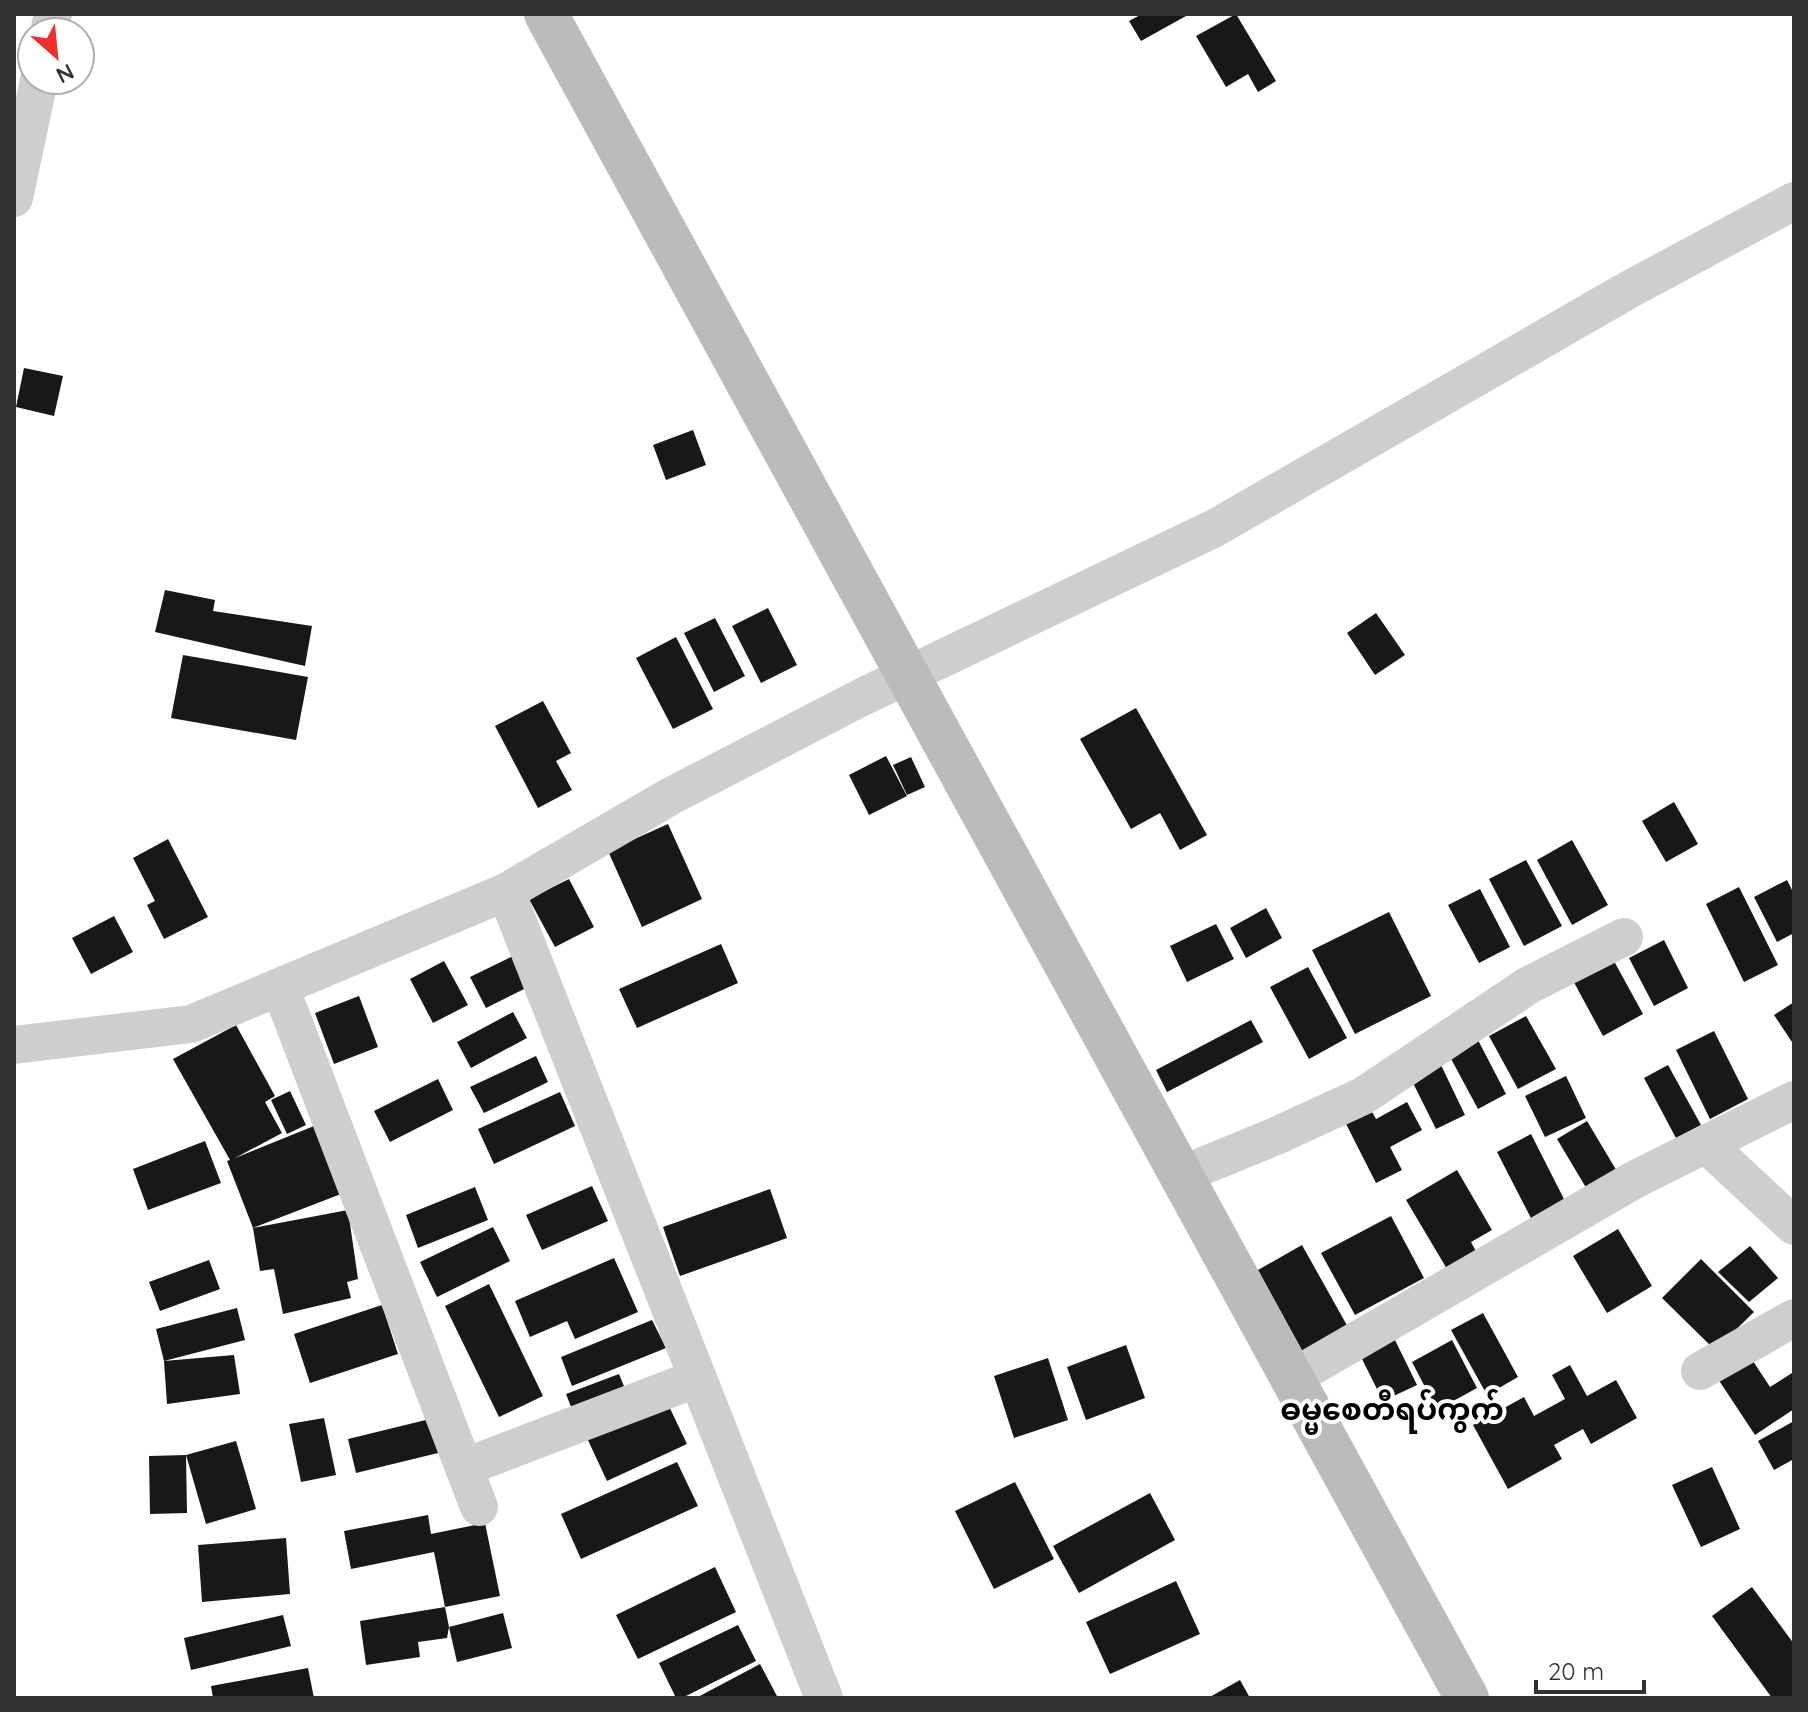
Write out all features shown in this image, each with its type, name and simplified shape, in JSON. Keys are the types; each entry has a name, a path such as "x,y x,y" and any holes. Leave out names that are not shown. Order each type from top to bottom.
{"street":[{"path":"546,14 1467,1698"},
{"path":"14,198 36,96"},
{"path":"14,1045 191,1024 506,892 671,796 908,675 1215,528 1630,289 1794,201"},
{"path":"506,892 824,1698"},
{"path":"1181,1175 1363,1096 1529,985 1624,937"},
{"path":"280,987 479,1507"},
{"path":"1292,1378 1634,1180 1794,1100"},
{"path":"1706,1144 1794,1226"},
{"path":"1700,1371 1794,1318"},
{"path":"465,1467 698,1378"}],"building":[{"path":"1142,14 1186,16 1141,41 1129,21"},
{"path":"1236,14 1276,81 1258,92 1248,74 1226,87 1196,36"},
{"path":"24,368 63,376 54,416 16,407"},
{"path":"693,430 706,465 666,480 653,445"},
{"path":"165,590 215,600 213,611 312,626 305,666 155,632"},
{"path":"768,608 797,665 761,683 732,626"},
{"path":"1376,613 1405,655 1375,675 1347,633"},
{"path":"715,618 745,676 714,692 684,633"},
{"path":"676,637 713,709 673,729 636,658"},
{"path":"183,655 308,677 296,740 171,718"},
{"path":"543,701 571,753 556,761 572,790 538,808 495,726"},
{"path":"1136,708 1207,835 1180,850 1160,813 1131,829 1080,739"},
{"path":"886,756 907,796 869,815 849,775"},
{"path":"911,757 925,787 907,795 893,765"},
{"path":"1674,802 1698,844 1666,862 1642,821"},
{"path":"668,824 702,899 642,927 608,851"},
{"path":"168,839 208,917 164,939 147,905 155,901 133,858"},
{"path":"1572,840 1608,905 1572,925 1537,860"},
{"path":"1526,860 1562,926 1524,946 1489,879"},
{"path":"569,879 594,927 555,947 529,899"},
{"path":"1787,880 1794,894 1794,933 1777,942 1754,897"},
{"path":"1739,887 1778,965 1744,982 1706,904"},
{"path":"1480,889 1510,947 1479,963 1448,905"},
{"path":"1266,908 1282,938 1246,958 1230,928"},
{"path":"1389,912 1431,996 1355,1034 1312,950"},
{"path":"114,916 133,952 91,974 72,938"},
{"path":"1216,924 1234,959 1187,982 1170,946"},
{"path":"1664,940 1688,988 1654,1006 1629,958"},
{"path":"721,944 738,983 637,1028 619,989"},
{"path":"1609,952 1643,1014 1603,1036 1570,975"},
{"path":"515,955 530,986 486,1008 470,977"},
{"path":"444,961 468,1005 433,1023 410,979"},
{"path":"1308,967 1347,1038 1309,1059 1270,987"},
{"path":"359,996 378,1047 334,1064 315,1013"},
{"path":"1794,1002 1794,1045 1774,1015"},
{"path":"513,1012 527,1038 471,1068 457,1042"},
{"path":"1526,1016 1556,1069 1518,1089 1489,1036"},
{"path":"1251,1020 1263,1042 1167,1092 1156,1070"},
{"path":"236,1025 275,1096 265,1102 282,1133 235,1158 314,1126 341,1194 253,1228 227,1161 230,1160 173,1059"},
{"path":"1714,1031 1748,1099 1710,1119 1676,1050"},
{"path":"1478,1040 1506,1094 1478,1109 1449,1055"},
{"path":"536,1056 548,1082 484,1113 470,1087"},
{"path":"1440,1063 1465,1115 1436,1129 1410,1077"},
{"path":"1668,1065 1701,1125 1676,1138 1644,1078"},
{"path":"1566,1076 1586,1118 1545,1137 1525,1096"},
{"path":"438,1079 453,1110 390,1142 374,1111"},
{"path":"290,1091 306,1125 287,1134 271,1100"},
{"path":"560,1092 575,1126 494,1164 478,1129"},
{"path":"1407,1102 1422,1130 1390,1147 1402,1170 1376,1183 1342,1116 1367,1103 1376,1119"},
{"path":"1587,1121 1621,1178 1591,1196 1557,1139"},
{"path":"1531,1134 1567,1205 1533,1222 1497,1152"},
{"path":"205,1141 221,1183 148,1210 133,1169"},
{"path":"1457,1170 1492,1230 1471,1242 1479,1257 1450,1274 1406,1200"},
{"path":"592,1186 608,1221 542,1250 526,1215"},
{"path":"475,1187 488,1220 418,1248 406,1215"},
{"path":"770,1189 787,1238 680,1276 663,1227"},
{"path":"348,1210 358,1279 347,1282 351,1298 283,1314 274,1269 260,1271 253,1228"},
{"path":"1391,1216 1424,1278 1355,1315 1321,1253"},
{"path":"493,1227 510,1261 437,1297 420,1262"},
{"path":"1618,1229 1652,1286 1607,1313 1573,1256"},
{"path":"1302,1245 1349,1329 1304,1354 1258,1270"},
{"path":"1750,1246 1778,1278 1749,1302 1718,1272"},
{"path":"614,1258 638,1312 575,1339 567,1321 530,1337 515,1301"},
{"path":"1701,1259 1754,1312 1715,1350 1662,1298"},
{"path":"209,1260 220,1289 160,1311 149,1282"},
{"path":"489,1284 543,1396 499,1417 445,1306"},
{"path":"382,1305 398,1354 310,1383 294,1334"},
{"path":"237,1308 245,1340 164,1361 156,1329"},
{"path":"1483,1313 1518,1377 1487,1395 1451,1330"},
{"path":"652,1320 666,1348 572,1386 561,1357"},
{"path":"1394,1338 1417,1385 1383,1401 1360,1355"},
{"path":"1452,1340 1477,1388 1437,1410 1412,1362"},
{"path":"1126,1345 1145,1398 1086,1420 1067,1367"},
{"path":"234,1355 240,1394 167,1404 164,1361"},
{"path":"1048,1358 1068,1420 1014,1438 994,1376"},
{"path":"1751,1358 1770,1387 1792,1373 1794,1376 1794,1409 1755,1435 1718,1379"},
{"path":"1570,1365 1587,1396 1616,1380 1637,1418 1591,1444 1583,1429 1554,1445 1562,1459 1508,1489 1473,1425 1524,1397 1534,1416 1565,1399 1552,1375"},
{"path":"619,1374 628,1396 575,1417 566,1394"},
{"path":"666,1400 687,1444 607,1481 587,1438"},
{"path":"324,1418 336,1475 301,1482 289,1424"},
{"path":"434,1418 442,1452 356,1473 348,1439"},
{"path":"1794,1421 1794,1459 1774,1470 1758,1441"},
{"path":"236,1441 256,1509 206,1524 186,1455"},
{"path":"186,1455 187,1513 150,1514 149,1456"},
{"path":"677,1462 698,1506 581,1559 561,1514"},
{"path":"1712,1467 1740,1529 1701,1547 1672,1485"},
{"path":"1015,1482 1054,1559 994,1589 955,1511"},
{"path":"1150,1493 1175,1540 1079,1593 1053,1546"},
{"path":"428,1515 431,1534 485,1523 500,1596 445,1607 434,1552 351,1569 344,1531"},
{"path":"286,1538 290,1594 202,1602 198,1545"},
{"path":"715,1567 736,1612 638,1659 616,1615"},
{"path":"1176,1581 1200,1634 1110,1674 1086,1622"},
{"path":"1752,1587 1794,1644 1794,1698 1772,1698 1712,1616"},
{"path":"445,1607 449,1627 447,1638 418,1642 420,1657 366,1665 360,1621"},
{"path":"503,1613 512,1648 457,1662 449,1627"},
{"path":"283,1615 291,1646 191,1670 184,1638"},
{"path":"738,1625 756,1661 682,1698 676,1698 659,1663"},
{"path":"760,1664 778,1698 696,1698"},
{"path":"308,1668 314,1698 213,1698 211,1686"},
{"path":"1240,1680 1250,1698 1208,1698"}],"district":[{"name":"ဓမ္မစေတီရပ်ကွက်","path":"1392,1410"}]}
